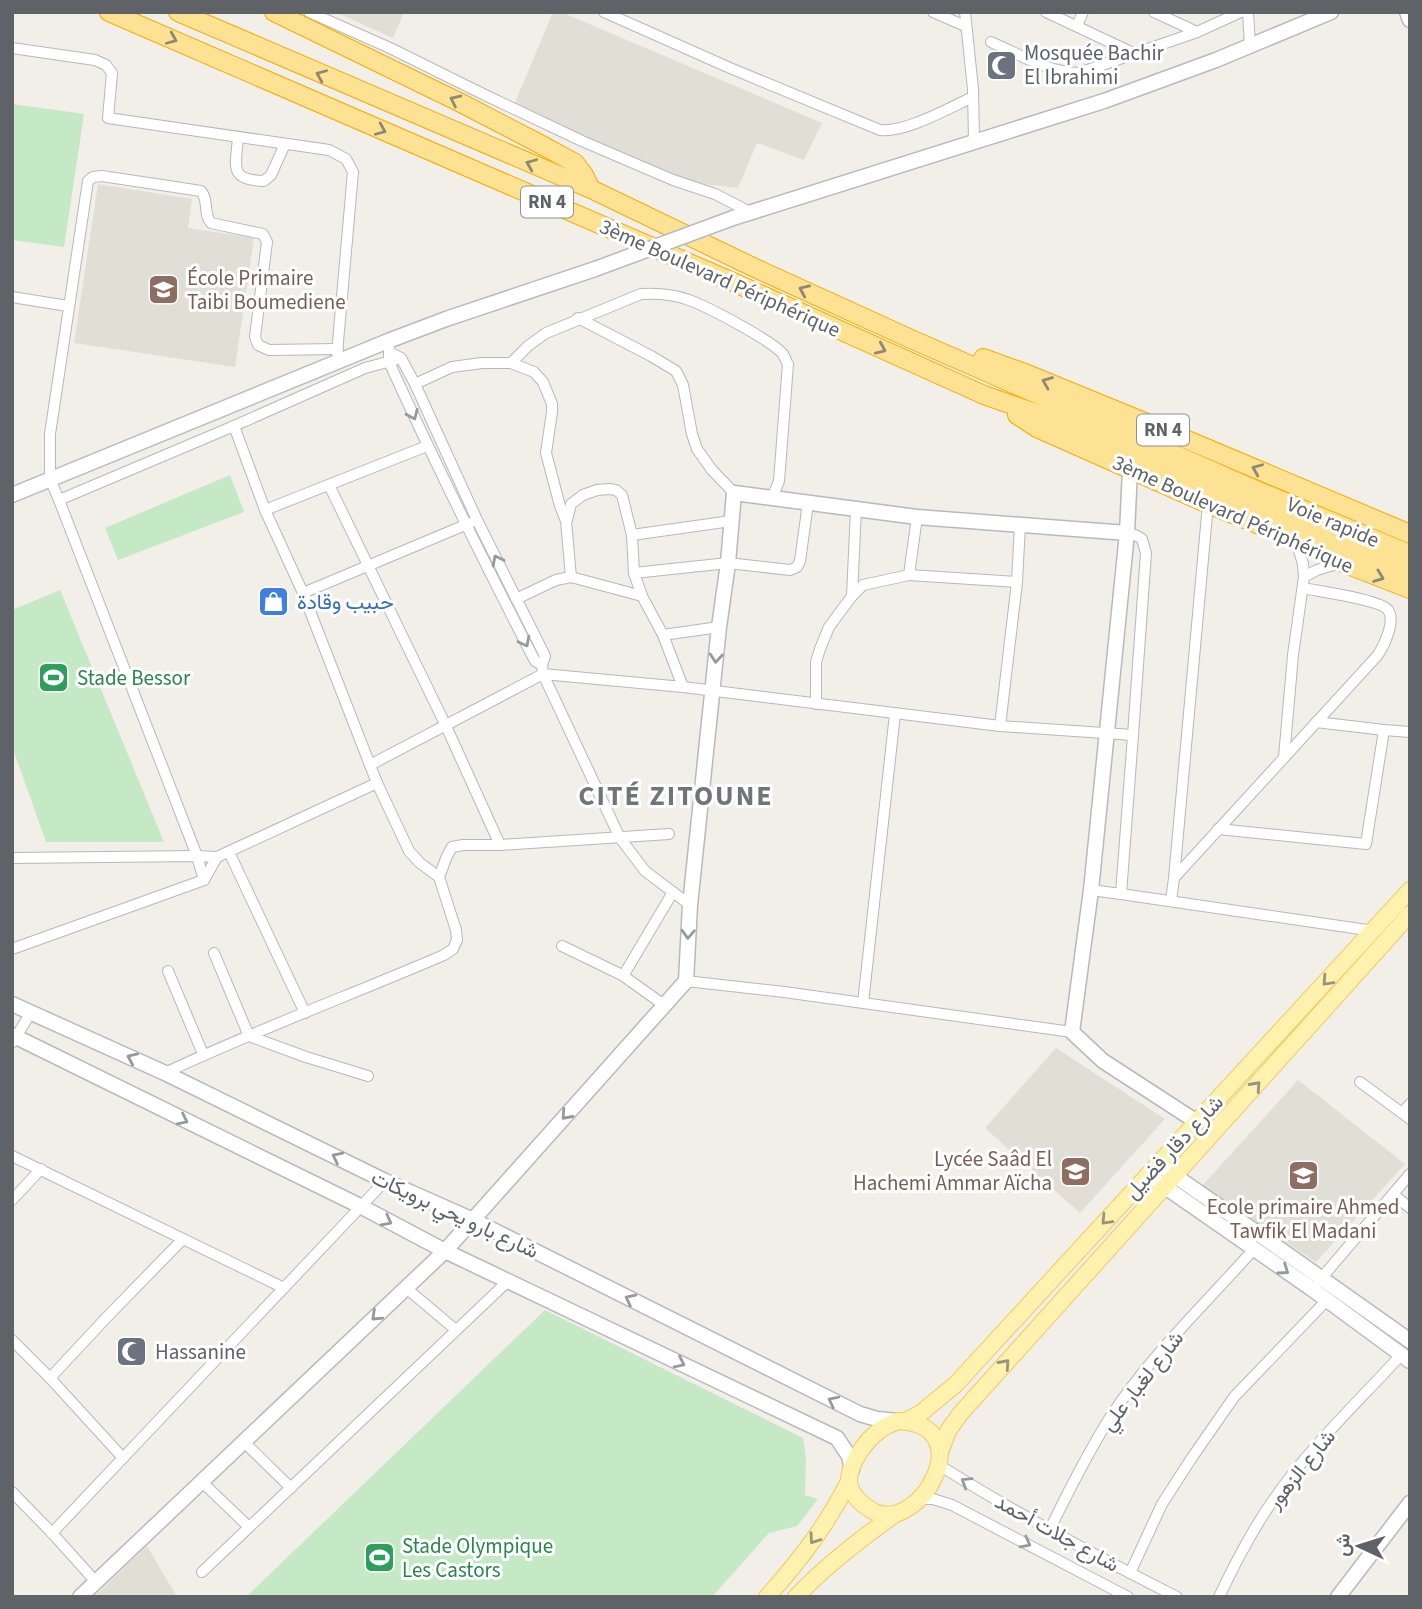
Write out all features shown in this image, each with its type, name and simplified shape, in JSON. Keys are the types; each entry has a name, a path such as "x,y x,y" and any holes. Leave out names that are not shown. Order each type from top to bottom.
{"highway":[{"name":"3ème Boulevard Périphérique","path":"110,12 733,282 984,395 1252,498"},
{"name":"3ème Boulevard Périphérique","path":"178,12 591,189 755,268 1252,498"},
{"path":"274,12 459,102 575,163 591,189"},
{"name":"3ème Boulevard Périphérique","path":"911,338 961,351 1025,373 1410,534"},
{"name":"3ème Boulevard Périphérique","path":"984,395 1037,428 1343,563 1410,589"},
{"name":"Voie rapide","path":"1252,498 1410,554"},
{"name":"Voie rapide","path":"1252,498 1310,530 1410,573"}],"main road":[{"path":"12,495 337,355 389,352 446,319 595,269 750,212 1104,101 1216,60 1331,12"},
{"path":"1406,12 1410,20"},
{"path":"1130,469 1127,533 1091,890 1072,1032 1103,1060 1197,1122"},
{"path":"80,1597 445,1251 686,981 690,905 734,493 917,517 1127,533"},
{"name":"شارع دقار فضيل","path":"901,1421 921,1413 956,1384 1410,890"},
{"name":"شارع دقار فضيل","path":"940,1458 948,1432 960,1414 1410,914"},
{"name":"شارع بارو يحي برويكات","path":"12,1004 164,1073 472,1220 860,1414 901,1421"},
{"name":"شارع بارو يحي برويكات","path":"14,1039 362,1207 445,1251 837,1438 845,1448 850,1475"},
{"path":"1153,1170 1316,1284 1327,1300 1405,1358"},
{"path":"1170,1182 1255,1249 1410,1341"},
{"path":"767,1597 794,1567 834,1510 860,1451 869,1439 880,1429 901,1421 923,1426 933,1433 940,1458 930,1486 919,1499 844,1552 812,1579 796,1597"},
{"path":"850,1475 853,1494 860,1502 881,1514 894,1515"},
{"path":"1338,1597 1410,1503"}],"street":[{"path":"309,12 582,141 673,180 715,194 750,212"},
{"path":"604,12 880,130 895,131 973,97"},
{"path":"933,12 965,26"},
{"path":"965,12 973,97 974,142"},
{"path":"1046,12 1133,53"},
{"path":"1077,26 1083,12"},
{"path":"1154,12 1197,32"},
{"path":"991,42 1054,70 1079,73 1197,32 1241,12"},
{"path":"1248,12 1250,46"},
{"path":"12,48 95,60 106,65 113,73 108,118 329,150 346,159 353,172 337,355 270,349 258,345 255,337 267,242 262,234 211,223 207,219 204,194 201,191 102,176 88,181 50,434 50,479 204,880"},
{"path":"238,137 236,168 240,177 248,181 264,181 271,175 285,144"},
{"path":"512,363 528,346 546,333 641,294 670,295 704,307 767,341 784,355 788,364 779,481 772,498"},
{"path":"12,298 68,306"},
{"path":"578,318 676,371 683,385 697,449 734,493"},
{"path":"389,352 401,358 415,384 477,520 545,656 543,670"},
{"path":"59,500 365,368 389,352"},
{"path":"389,352 427,446 534,661 543,670 620,838 645,871 690,905"},
{"path":"415,384 452,367 482,363 512,363 534,372 543,382 552,404 552,425 546,453 566,521 571,577"},
{"path":"164,1073 203,1054 444,955 453,949 457,940 439,877 409,851 377,783 303,593 265,510 234,426"},
{"path":"265,510 427,446"},
{"path":"329,485 446,726 500,845"},
{"path":"566,521 572,504 583,495 597,490 616,490 622,495 632,535 634,573 642,596 663,635 683,687"},
{"path":"634,573 728,563 790,570 797,567 800,561 808,503"},
{"path":"1171,901 1208,504"},
{"path":"852,596 856,509"},
{"path":"909,575 917,517"},
{"path":"303,593 477,520"},
{"path":"632,535 731,521"},
{"path":"1000,726 1017,582 1020,526"},
{"path":"1121,894 1146,553 1142,539 1127,533"},
{"path":"1284,757 1293,655 1304,577 1301,552 1296,540"},
{"path":"1304,577 1329,565 1343,563"},
{"path":"816,704 816,662 829,627 863,585 909,575 1017,582"},
{"path":"516,599 556,580 571,577 642,596"},
{"path":"1174,878 1384,647 1390,612 1386,607 1303,588"},
{"path":"663,635 719,627"},
{"path":"370,765 446,726 543,670 1000,726 1133,735"},
{"path":"863,1003 895,714"},
{"path":"1316,722 1410,732"},
{"path":"1219,829 1366,844 1384,730"},
{"path":"12,858 218,857 377,783"},
{"path":"439,877 452,847 669,834"},
{"path":"229,852 305,1013"},
{"path":"12,949 204,880 218,857"},
{"path":"1091,890 1392,933"},
{"path":"626,971 673,892"},
{"path":"562,946 622,975 664,1005"},
{"path":"214,953 249,1036 368,1076"},
{"path":"168,971 203,1054"},
{"path":"686,981 1072,1032"},
{"path":"14,1039 30,1012"},
{"path":"1360,1082 1406,1116 1410,1104"},
{"path":"12,1156 284,1288"},
{"path":"12,1200 41,1169"},
{"path":"1316,1284 1410,1174"},
{"path":"52,1533 386,1181"},
{"path":"1393,1194 1410,1208"},
{"path":"50,1378 183,1239"},
{"name":"شارع لغبار علي","path":"1050,1529 1082,1465 1112,1414 1155,1358 1255,1249"},
{"path":"202,1572 508,1281"},
{"path":"406,1288 457,1330"},
{"path":"1130,1573 1162,1504 1234,1397 1327,1300"},
{"path":"12,1339 123,1458"},
{"name":"شارع الزهور","path":"1219,1597 1274,1499 1313,1450 1405,1358"},
{"path":"244,1442 291,1488"},
{"name":"شارع جلات أحمد","path":"940,1458 965,1483 1177,1597"},
{"path":"202,1482 249,1527"},
{"path":"12,1492 96,1582"},
{"name":"شارع جلات أحمد","path":"919,1499 933,1499 952,1505 1128,1597"}],"shaded area":[{"path":"335,12 404,12 393,38"},
{"path":"553,12 561,12 822,123 804,160 757,143 738,188 694,183 514,105"},
{"name":"École Primaire Taibi Boumediene","path":"98,184 192,199 188,228 254,238 235,367 74,343"},
{"name":"Lycée Saâd El Hachemi Ammar Aïcha","path":"1056,1048 1165,1119 1080,1213 985,1128"},
{"name":"Ecole primaire Ahmed Tawfik El Madani","path":"1298,1080 1405,1164 1316,1262 1202,1186"},
{"path":"147,1546 177,1597 94,1597"}],"green space":[{"path":"12,104 84,114 64,247 12,240"},
{"path":"230,475 244,512 118,560 105,528"},
{"name":"Stade Bessor","path":"60,590 164,842 46,842 12,746 12,610"},
{"path":"545,1310 803,1438 806,1458 805,1495 818,1499 797,1526 769,1533 712,1597 246,1597"}],"place":[{"name":"Mosquée Bachir El Ibrahimi","path":"1001,65"},
{"name":"École Primaire Taibi Boumediene","path":"164,290"},
{"name":"حبيب وقادة","path":"274,602"},
{"name":"Stade Bessor","path":"54,678"},
{"name":"Lycée Saâd El Hachemi Ammar Aïcha","path":"1075,1171"},
{"name":"Ecole primaire Ahmed Tawfik El Madani","path":"1303,1175"},
{"name":"Hassanine","path":"132,1352"},
{"name":"Stade Olympique Les Castors","path":"379,1558"}],"district":[{"name":"CITÉ ZITOUNE","path":"676,796"}]}
